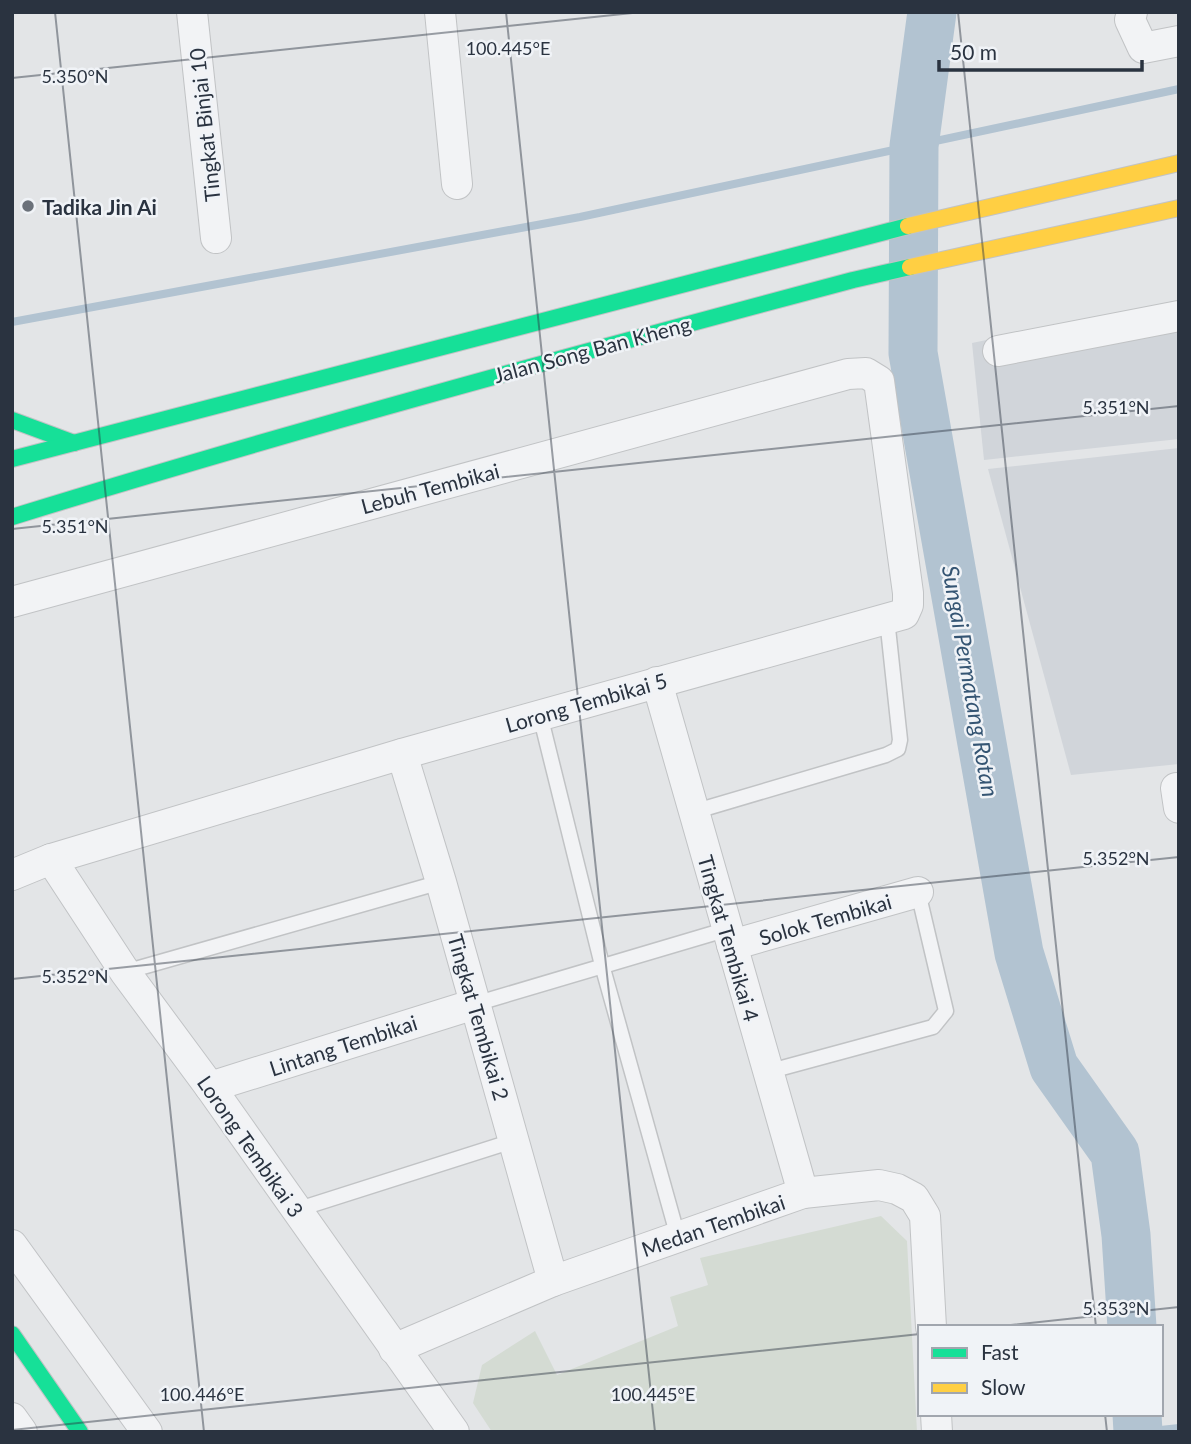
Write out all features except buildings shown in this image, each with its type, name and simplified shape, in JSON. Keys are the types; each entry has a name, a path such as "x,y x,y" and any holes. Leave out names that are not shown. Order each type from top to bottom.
{"main road":[{"name":"Jalan Song Ban Kheng","path":"12,459 841,242 1179,163"},
{"name":"Jalan Song Ban Kheng","path":"12,517 202,458 458,385 853,280 1179,208"},
{"path":"12,420 74,443"},
{"path":"12,1334 80,1432"}],"street":[{"name":"Tingkat Binjai 10","path":"192,12 216,238"},
{"path":"440,12 457,184"},
{"path":"1132,12 1130,19 1143,48 1179,41"},
{"path":"998,351 1179,316"},
{"name":"Lebuh Tembikai","path":"12,602 848,374 866,373 879,382 908,593 908,606 904,614 887,619"},
{"name":"Lorong Tembikai 5","path":"12,875 51,859 402,754 887,619"},
{"name":"Tingkat Tembikai 4","path":"657,682 766,1072 803,1193"},
{"name":"Tingkat Tembikai 2","path":"402,754 441,882 553,1281"},
{"name":"Lorong Tembikai 3","path":"51,859 125,972 210,1087 454,1432"},
{"name":"Solok Tembikai","path":"730,937 918,892"},
{"name":"Lintang Tembikai","path":"210,1087 475,1004"},
{"name":"Medan Tembikai","path":"394,1349 553,1281 803,1193 879,1185 897,1189 914,1198 925,1216 931,1325"},
{"path":"12,1245 147,1432"},
{"path":"12,1418 22,1432"}],"lane":[{"path":"693,812 886,755 898,749 900,740 887,619"},
{"path":"540,715 602,965 678,1237"},
{"path":"125,972 441,882"},
{"path":"766,1072 933,1027 940,1019 946,1011 918,892"},
{"path":"475,1004 602,965 730,937"},
{"path":"296,1210 513,1141"}],"shaded area":[{"path":"1179,300 1179,439 984,460 972,343"},
{"path":"1179,448 1179,764 1071,775 988,469"},
{"path":"881,1216 907,1241 917,1432 492,1432 473,1403 482,1365 535,1331 557,1375 678,1326 670,1297 708,1285 700,1258"}],"waterway":[{"name":"Sungai Permatang Rotan","path":"932,12 914,146 913,353 1019,953 1054,1067 1115,1153 1126,1235 1132,1325"},
{"path":"12,322 580,217 1179,89"},
{"name":"Sungai Permatang Rotan","path":"1137,1416 1138,1432"},
{"path":"1142,1432 1179,1428"}],"traffic: fast":[{"path":"12,459 908,226"},
{"path":"12,517 431,394 910,267"},
{"path":"12,420 74,443"},
{"path":"12,1334 80,1432"}],"traffic: slow":[{"path":"908,226 1179,163"},
{"path":"910,267 1179,208"}],"place":[{"name":"Tadika Jin Ai","path":"28,206"}]}
